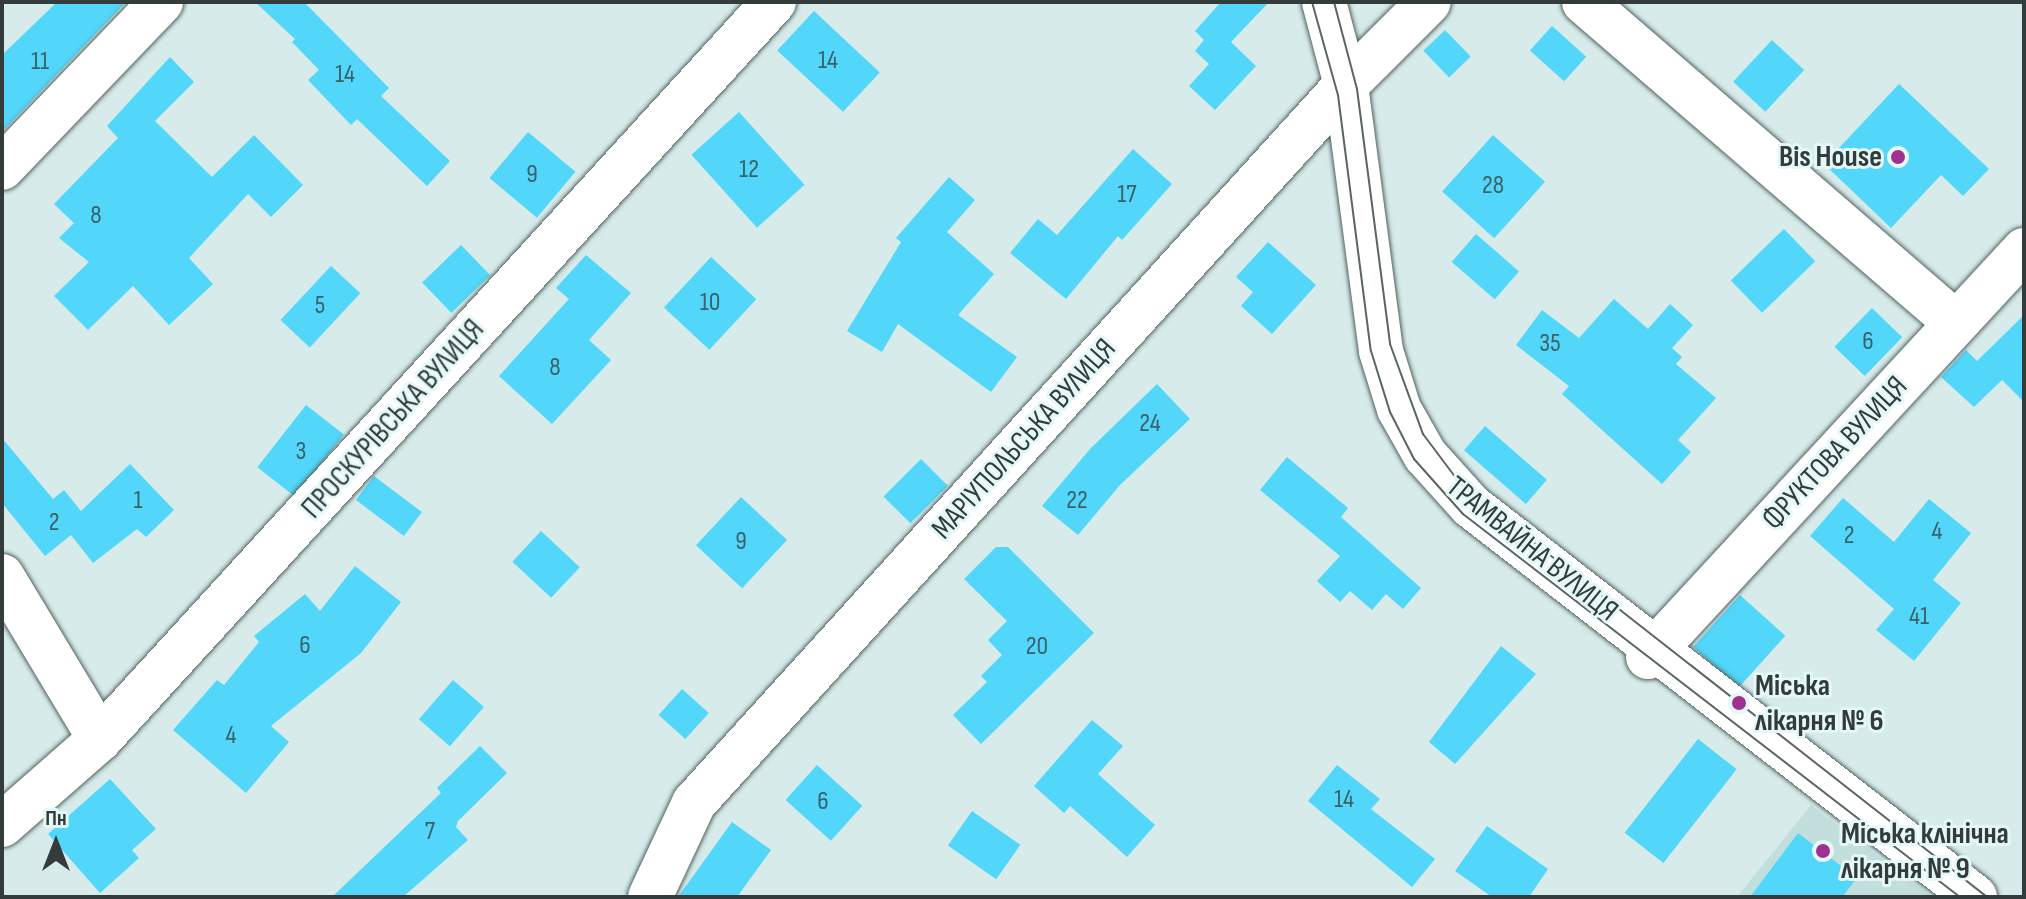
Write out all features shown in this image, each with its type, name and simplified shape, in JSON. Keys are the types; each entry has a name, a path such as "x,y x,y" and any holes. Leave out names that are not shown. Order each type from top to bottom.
{"street":[{"path":"2,168 161,2"},
{"name":"ПРОСКУРІВСЬКА ВУЛИЦЯ","path":"2,825 100,739 774,2"},
{"name":"ТРАМВАЙНА ВУЛИЦЯ","path":"1324,2 1346,85 1381,351 1413,438 1471,506 1652,653 1975,897"},
{"name":"МАРІУПОЛЬСЬКА ВУЛИЦЯ","path":"650,897 694,803 1346,85 1429,2"},
{"path":"1584,2 1955,322"},
{"name":"ФРУКТОВА ВУЛИЦЯ","path":"1652,653 2024,250"},
{"path":"2,576 100,739"}],"shaded area":[{"name":"Міська клінічна лікарня № 9","path":"1811,805 1932,897 1737,897"}],"building":[{"path":"57,2 126,2 2,132 2,55"},
{"path":"255,2 304,2 389,88 381,96 450,161 427,186 357,119 351,125 308,80 319,70 292,42 295,39"},
{"path":"1221,2 1269,2 1231,42 1256,66 1215,110 1189,86 1209,64 1195,51 1204,40 1195,31"},
{"path":"814,11 880,72 843,112 777,50"},
{"path":"1552,26 1586,57 1564,81 1530,51"},
{"path":"1445,30 1471,57 1449,77 1423,51"},
{"path":"1772,40 1804,70 1765,112 1733,82"},
{"path":"170,57 194,82 155,121 212,177 254,135 303,185 271,217 248,194 189,258 213,284 169,325 133,286 88,330 54,296 89,262 59,238 74,223 54,204 118,138 107,126"},
{"name":"Bis House","path":"1899,84 1989,169 1963,196 1941,175 1891,228 1824,164"},
{"path":"739,112 805,185 757,228 691,155"},
{"path":"528,132 575,172 537,218 489,178"},
{"path":"1493,135 1545,182 1494,238 1442,191"},
{"path":"1133,149 1172,184 1122,240 1118,236 1066,299 1010,253 1038,219 1057,235"},
{"path":"949,177 975,200 947,232 994,274 958,315 1017,357 991,392 898,324 882,352 847,331 901,242 896,238"},
{"path":"1784,229 1815,261 1762,313 1731,280"},
{"path":"1476,234 1519,271 1495,299 1452,262"},
{"path":"1268,242 1316,285 1272,334 1241,306 1253,292 1236,277"},
{"path":"461,245 490,275 451,313 422,283"},
{"path":"586,255 631,293 589,340 611,360 552,424 499,376 569,299 556,288"},
{"path":"711,257 756,299 709,350 664,307"},
{"path":"331,266 360,293 310,347 281,320"},
{"path":"1614,299 1648,329 1670,304 1693,325 1672,348 1682,357 1676,364 1716,398 1678,440 1691,452 1662,484 1562,394 1569,386 1516,345 1542,310 1579,338"},
{"path":"1872,308 1902,337 1865,376 1834,347"},
{"path":"2024,315 2024,402 2002,380 1974,407 1941,377 1966,350 1977,361"},
{"path":"1157,384 1190,419 1120,485 1078,535 1042,506 1090,449"},
{"path":"306,405 344,435 295,497 257,467"},
{"path":"1485,426 1547,480 1526,504 1464,450"},
{"path":"2,438 53,499 64,490 81,511 130,464 174,510 146,537 137,529 93,563 71,535 45,556 2,503"},
{"path":"1287,457 1348,508 1341,517 1421,588 1403,609 1386,594 1372,610 1350,591 1340,602 1317,581 1340,556 1260,490"},
{"path":"921,459 948,486 910,523 884,496"},
{"path":"374,476 422,512 404,536 356,500"},
{"path":"741,497 787,540 742,588 696,545"},
{"path":"1843,498 1894,542 1929,499 1971,533 1933,580 1961,603 1914,661 1876,630 1894,609 1810,536"},
{"path":"541,531 580,567 551,598 512,562"},
{"path":"996,547 1008,547 1094,633 981,744 953,715 987,682 981,676 1002,655 988,640 1007,621 964,579"},
{"path":"355,566 401,602 361,653 271,726 289,742 246,793 173,730 217,680 224,685 259,642 254,636 305,594 320,611"},
{"path":"1740,595 1785,636 1738,688 1693,647"},
{"path":"1501,646 1536,674 1455,764 1429,742"},
{"path":"453,680 484,707 450,746 419,719"},
{"path":"682,689 709,713 685,739 659,715"},
{"path":"1092,720 1123,746 1098,774 1155,825 1127,857 1070,806 1064,813 1034,786"},
{"path":"1698,739 1737,769 1663,863 1625,833"},
{"path":"480,746 507,773 458,821 456,827 468,840 403,897 332,897 441,793 437,788"},
{"path":"817,765 862,806 831,841 786,800"},
{"path":"1337,765 1380,799 1371,809 1435,859 1412,887 1308,801"},
{"path":"110,779 156,829 132,850 139,858 100,893 48,834"},
{"path":"972,811 1020,845 996,879 948,845"},
{"path":"732,822 771,850 737,897 678,897"},
{"path":"1487,826 1548,869 1529,897 1492,897 1455,871"},
{"path":"1798,833 1857,878 1842,897 1750,897"}],"tram line":[{"path":"1312,2 1338,95 1371,351 1390,412 1414,459 1463,514 1960,897"},
{"path":"1334,2 1357,89 1390,344 1423,434 1459,482 1486,505 1987,897"}],"place":[{"name":"Bis House","path":"1898,157"},
{"name":"Міська лікарня № 6","path":"1739,703"},
{"name":"Міська клінічна лікарня № 9","path":"1823,851"}]}
